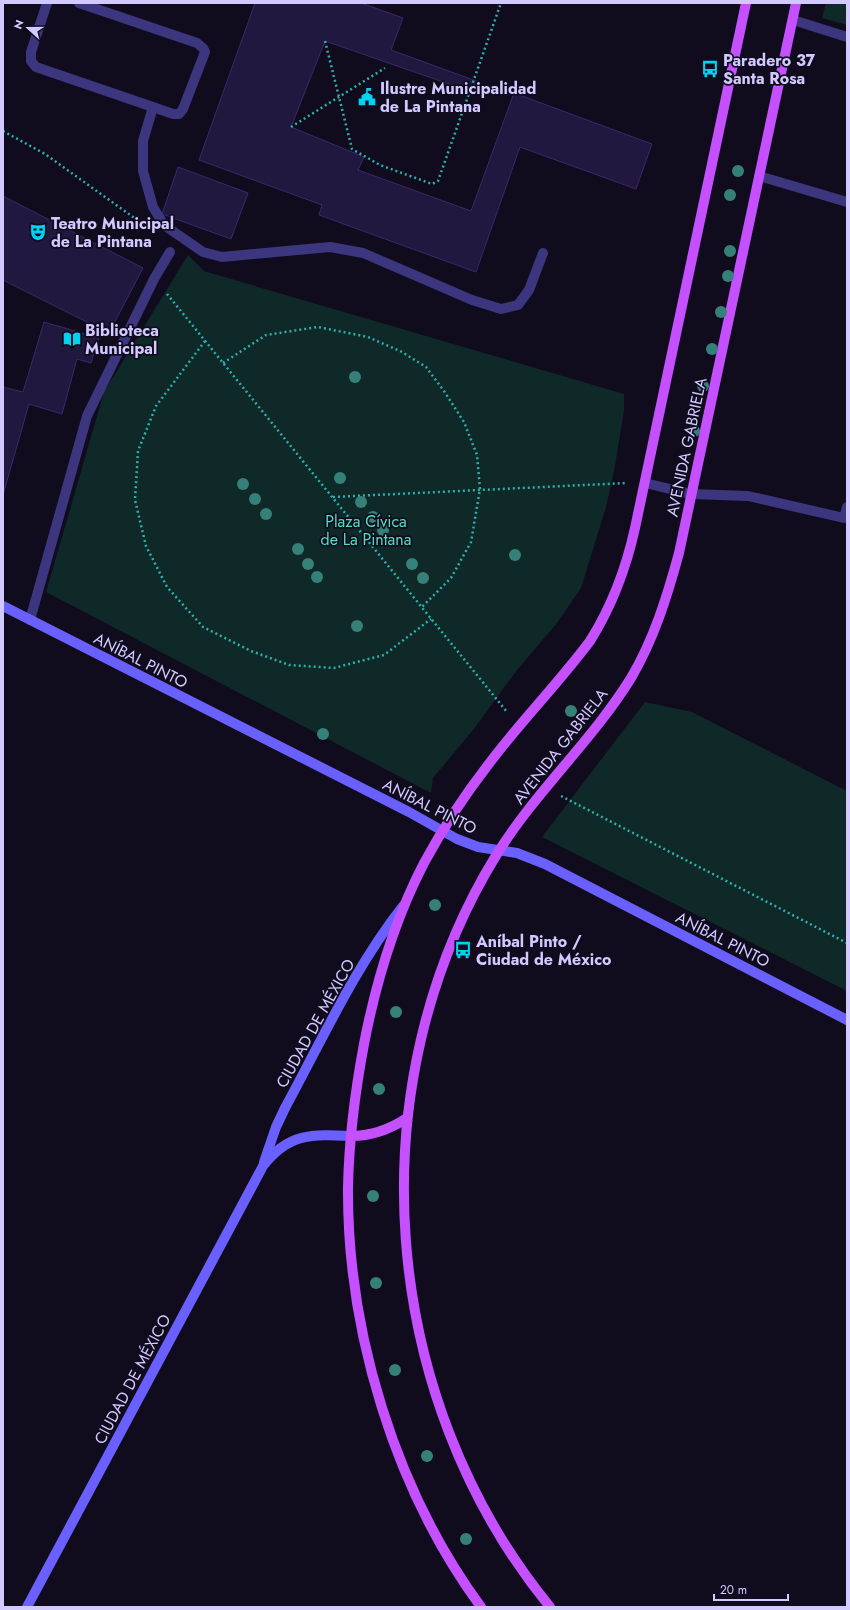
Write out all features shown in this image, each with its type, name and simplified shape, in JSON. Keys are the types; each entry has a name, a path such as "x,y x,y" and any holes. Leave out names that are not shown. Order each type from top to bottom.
{"main road":[{"name":"AVENIDA GABRIELA","path":"481,1607 451,1560 410,1482 390,1433 362,1332 354,1284 348,1186 351,1136 358,1078 369,1019 391,940 406,901 423,865 442,831 488,764 576,659 602,622 628,557 645,483 746,3"},
{"name":"AVENIDA GABRIELA","path":"550,1607 520,1565 475,1490 458,1454 430,1378 411,1295 406,1252 404,1168 407,1118 420,1043 443,967 476,890 514,829 547,789 618,696 646,648 660,618 670,586 691,494 796,3"},
{"path":"351,1136 377,1133 397,1125 407,1118"}],"street":[{"name":"ANÍBAL PINTO","path":"3,606 409,812 442,831 478,847 517,853 545,864 847,1020"},
{"name":"CIUDAD DE MÉXICO","path":"263,1166 276,1127 285,1108 385,929 406,901"},
{"name":"CIUDAD DE MÉXICO","path":"27,1607 263,1166 270,1156 290,1141 305,1136 321,1134 351,1136"}],"lane":[{"path":"47,3 31,52 31,61 36,67 173,114 179,114 183,109 205,52 203,48 197,42 79,3"},
{"path":"793,20 847,37"},
{"path":"153,107 143,141 143,171 153,207 164,225 203,252 222,257 330,247 364,253 472,300 501,309 518,305 529,290 543,253"},
{"path":"759,176 847,202"},
{"path":"30,620 87,416 154,279 170,252"},
{"path":"645,483 691,494 748,496 844,518 847,507"}],"path":[{"path":"325,41 352,149 380,165 432,184 438,181 500,3"},
{"path":"291,127 339,95 385,68"},
{"path":"3,131 45,154 143,224"},
{"path":"154,279 519,727"},
{"path":"222,363 266,335 318,327 368,337 402,352 426,367 464,422 477,455 480,489 471,542 451,578 422,607"},
{"path":"205,341 156,406 138,451 134,500 146,546 167,587 203,627 251,651 289,665 334,668 384,655 431,619"},
{"path":"332,497 480,489 645,483"},
{"path":"547,789 847,943"}],"green space":[{"path":"826,3 847,3 847,25 822,18"},
{"name":"Plaza Cívica de La Pintana","path":"188,255 204,271 624,394 624,411 614,472 606,507 581,588 557,623 517,670 473,730 433,778 431,793 46,592 104,392"},
{"path":"645,702 692,712 847,791 847,991 542,837"}],"building":[{"path":"255,3 361,3 403,18 391,50 479,82 475,93 325,41 291,127 364,157 358,170 471,211 514,93 652,144 636,189 520,147 476,272 319,215 322,205 199,160"},
{"path":"178,167 248,193 231,239 162,214"},
{"name":"Teatro Municipal de La Pintana","path":"3,196 143,268 109,333 3,280"},
{"path":"44,322 99,338 91,363 77,359 62,414 29,404 3,495 3,387 23,392"}],"place":[{"name":"Paradero 37 Santa Rosa","path":"710,69"},
{"name":"Ilustre Municipalidad de La Pintana","path":"367,97"},
{"name":"Teatro Municipal de La Pintana","path":"38,232"},
{"name":"Biblioteca Municipal","path":"72,339"},
{"name":"Aníbal Pinto / Ciudad de México","path":"463,950"}]}
